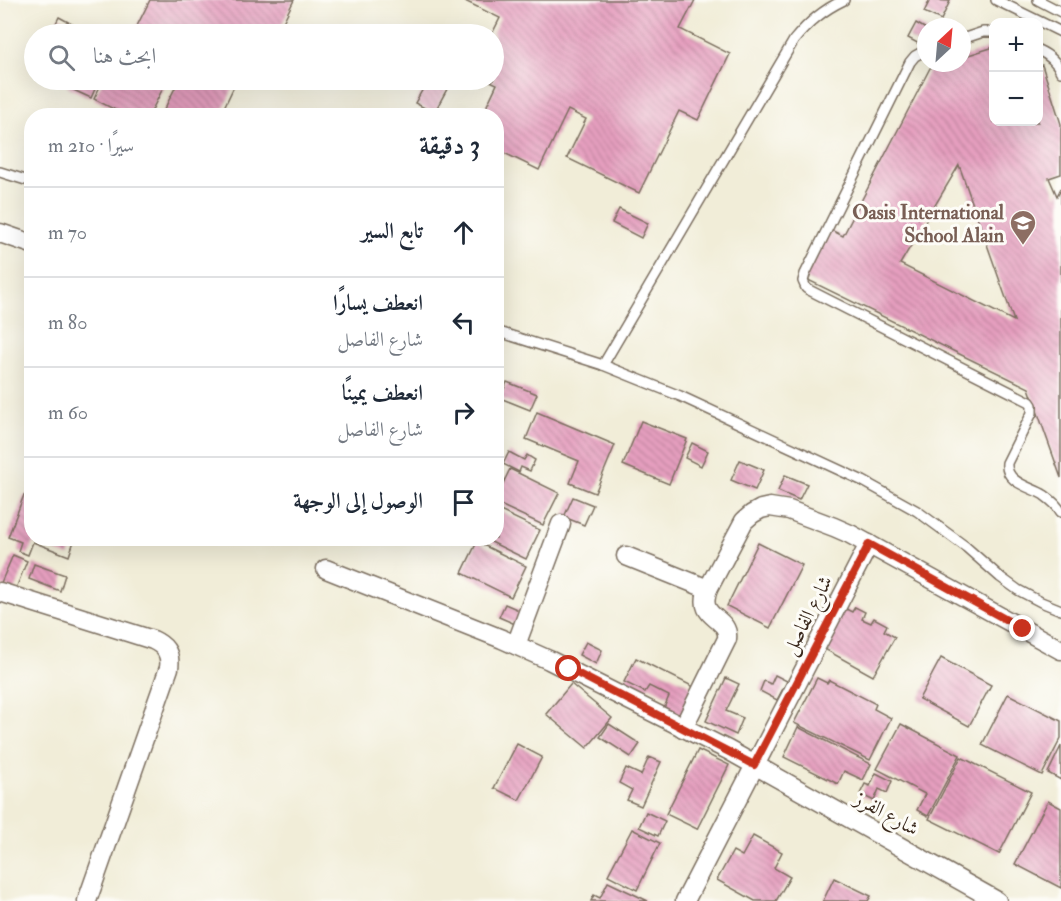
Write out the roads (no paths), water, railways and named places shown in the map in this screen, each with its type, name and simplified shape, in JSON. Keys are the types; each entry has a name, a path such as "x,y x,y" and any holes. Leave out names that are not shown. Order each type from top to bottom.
{"street":[{"path":"0,233 24,241"},
{"path":"683,728 727,639 723,623 712,616 706,606 708,589 744,521 761,509 770,507 789,510 834,527 869,544 1061,650"},
{"path":"516,645 561,524"},
{"name":"شارع الفاصل","path":"685,901 869,544"},
{"path":"626,556 708,589"},
{"name":"شارع الفرز","path":"326,569 549,660 754,765 997,901"},
{"path":"0,592 153,640 164,647 170,657 169,668 87,901"}],"lane":[{"path":"603,365 794,40 817,16 844,0"},
{"path":"996,0 1061,32"},
{"path":"1038,0 1061,12"},
{"path":"971,36 989,32"},
{"path":"1043,53 1050,57 1061,72"},
{"path":"917,55 910,62 803,281 809,290 1030,402 1033,408 1032,413 1007,463 1007,469 1012,478 1050,499 1061,512"},
{"path":"0,172 24,180"},
{"path":"504,334 603,365 710,409 863,481 917,511 966,547 1018,590 1061,610"}],"place":[{"name":"Oasis International School Alain","path":"1023,246"}]}
